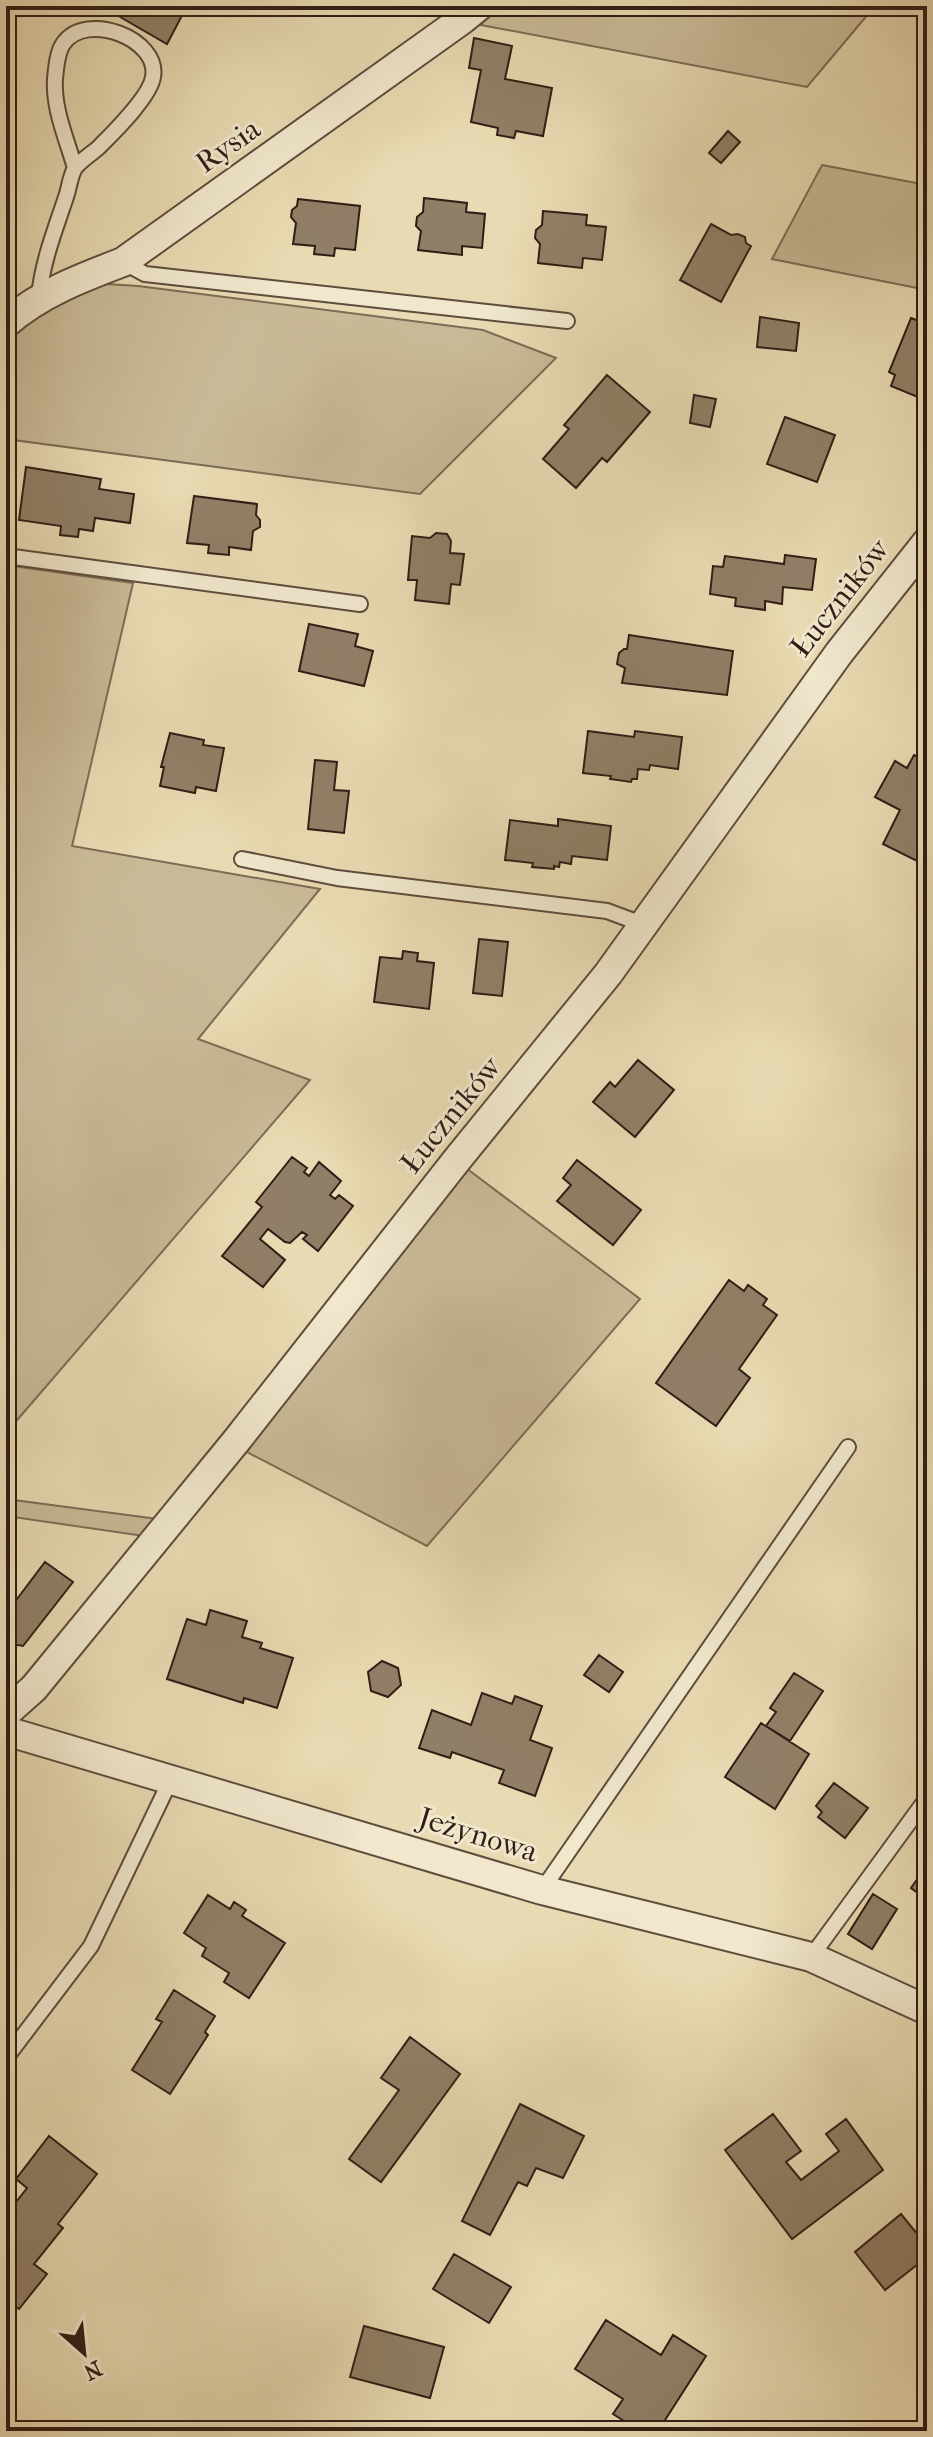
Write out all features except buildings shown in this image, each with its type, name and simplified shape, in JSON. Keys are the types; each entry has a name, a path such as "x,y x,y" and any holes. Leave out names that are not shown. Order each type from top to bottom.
{"street":[{"name":"Rysia","path":"6,323 39,297 123,262 479,6"},
{"name":"Łuczników","path":"6,1713 34,1688 237,1440 456,1161 608,974 839,653 927,542"},
{"name":"Jeżynowa","path":"6,1731 542,1890 811,1957 927,2010"}],"lane":[{"path":"39,297 41,276 75,168 100,146 153,83 151,57 137,44 110,29 91,27 75,34 63,43 58,59 55,82 59,114 75,168"},
{"path":"123,262 145,274 567,321"},
{"path":"6,556 360,604"},
{"path":"242,859 337,878 607,911 642,924"},
{"path":"542,1890 848,1447"},
{"path":"6,2058 91,1946 171,1779"},
{"path":"811,1957 927,1798"}],"shaded area":[{"path":"493,6 875,6 807,87 476,24"},
{"path":"822,165 927,185 927,290 772,259"},
{"path":"107,284 483,330 556,358 420,494 6,439 6,335 81,290"},
{"path":"6,565 133,583 72,846 320,889 198,1039 310,1080 6,1433"},
{"path":"466,1168 640,1299 427,1546 243,1450"},
{"path":"6,1499 158,1519 144,1536 6,1516"}]}
